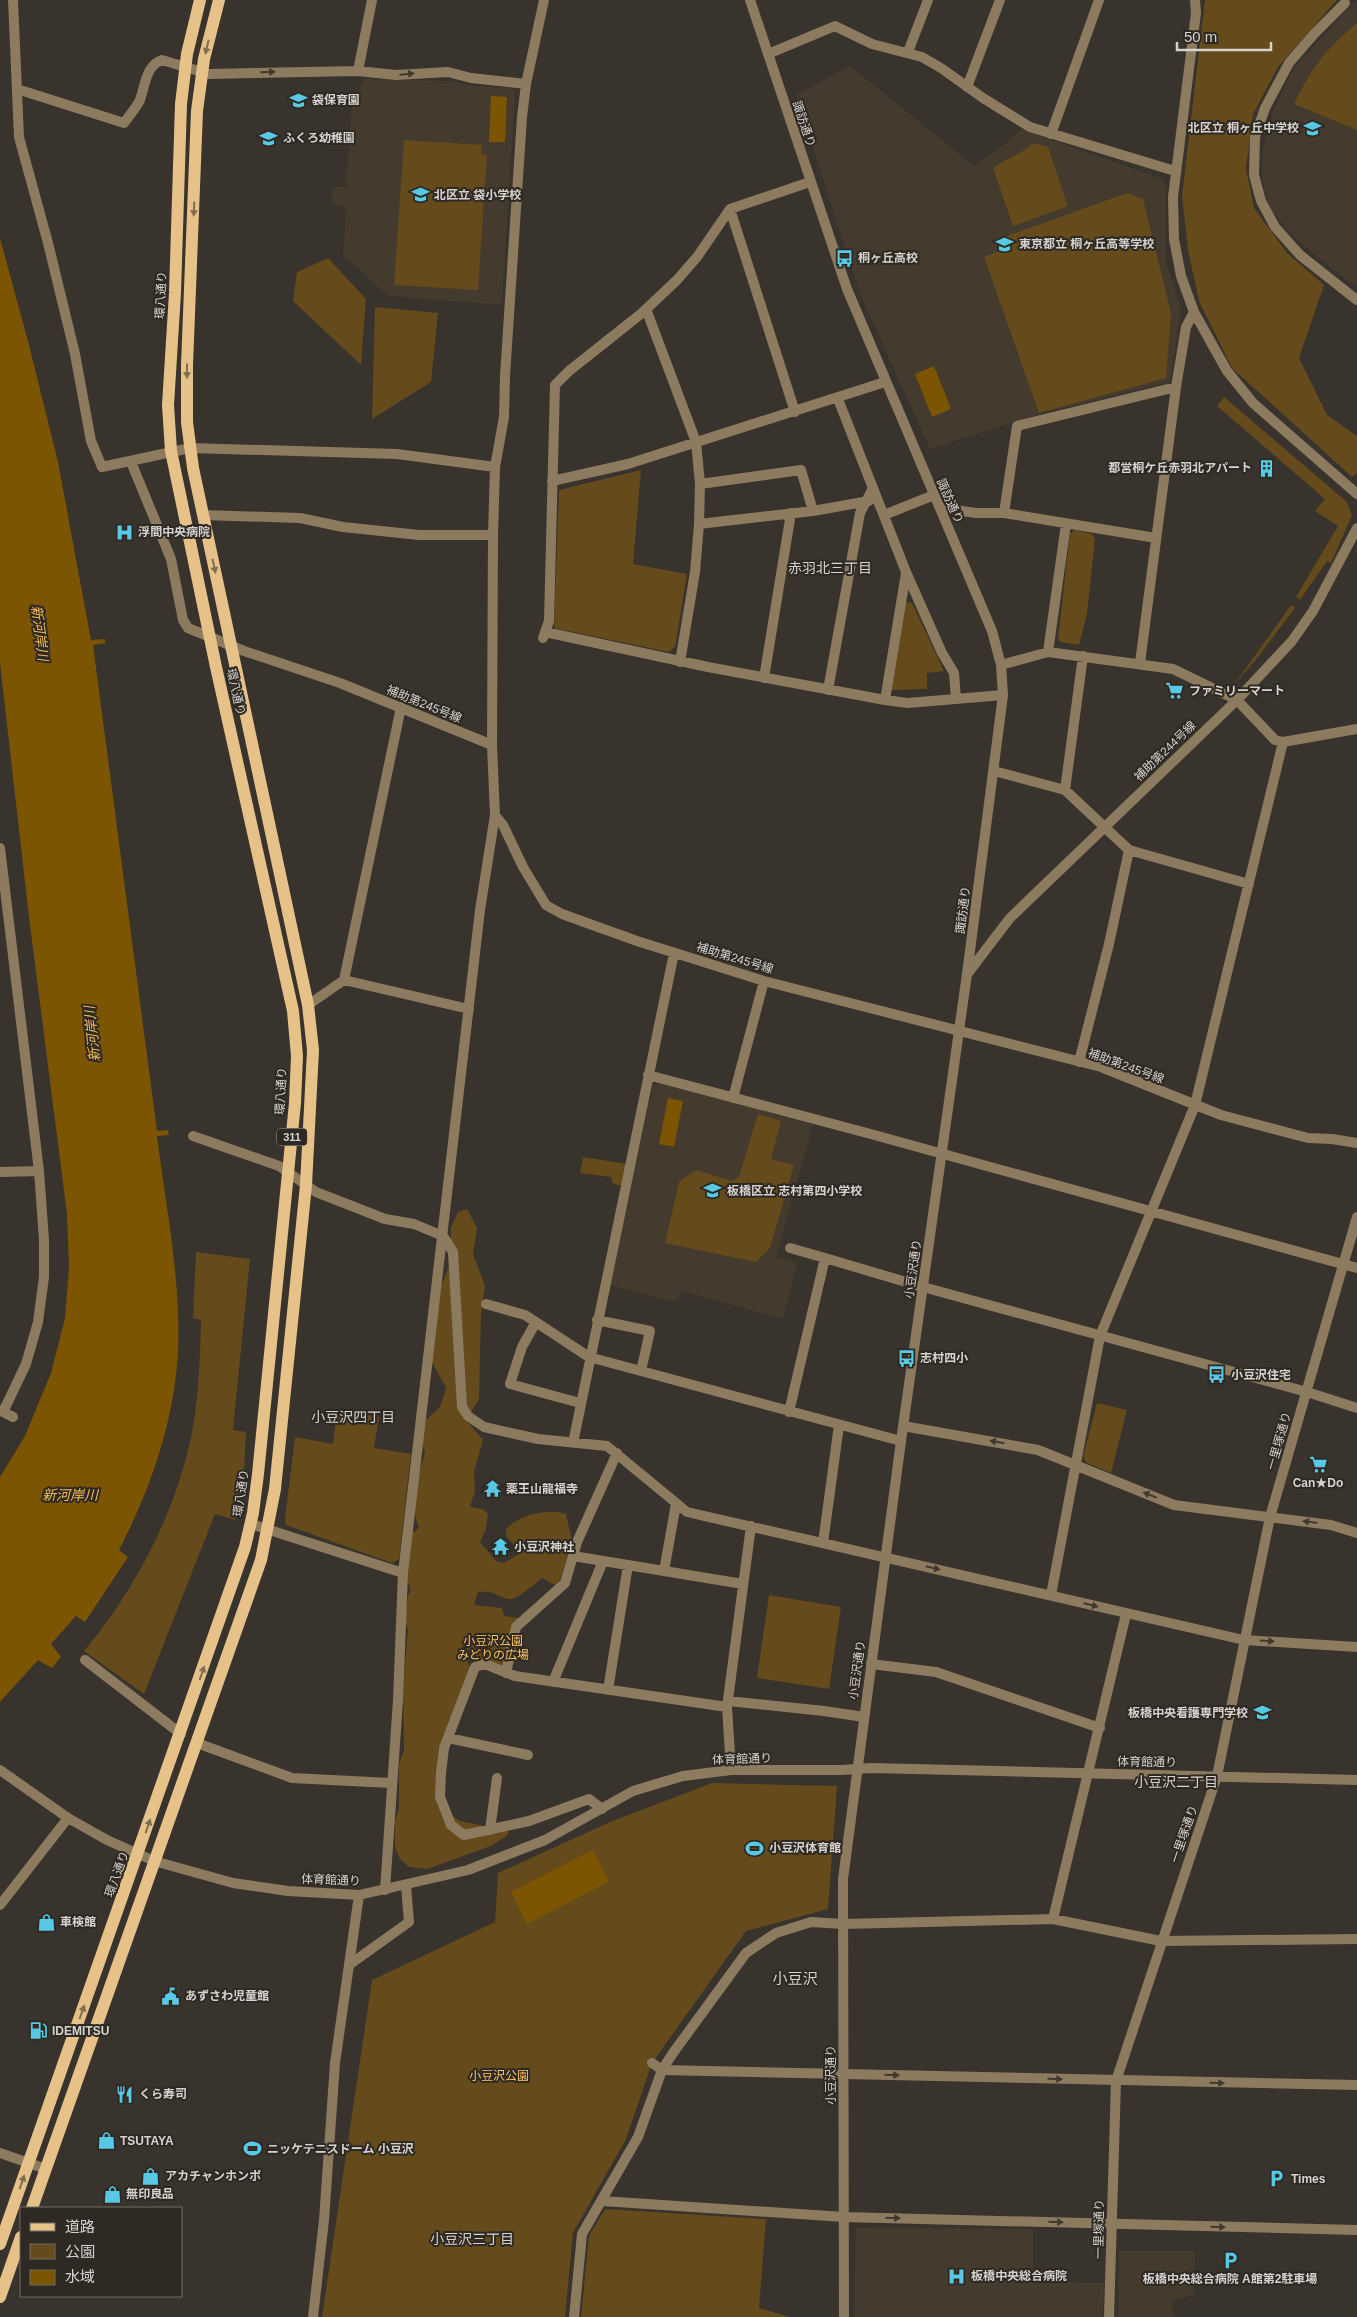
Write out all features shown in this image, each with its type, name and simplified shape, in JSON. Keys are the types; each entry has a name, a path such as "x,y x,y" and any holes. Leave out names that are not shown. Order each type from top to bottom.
{"main road":[{"name":"環八通り","path":"0,2244 236,1577 251,1524 258,1474 289,1172 296,1056 293,1011 171,451 168,405 175,293 181,104 185,68 200,0"},
{"name":"環八通り","path":"32,2207 250,1594 269,1528 276,1489 306,1185 313,1050 308,1005 203,515 187,422 187,365 197,111 202,73 219,0"},
{"path":"0,2297 20,2241"}],"street":[{"path":"358,71 372,0"},
{"path":"495,743 493,536 495,467 504,417 520,141 526,84 544,0"},
{"name":"諏訪通り","path":"750,0 847,289 992,631 1001,664 1003,695 958,1030"},
{"path":"908,52 928,0"},
{"path":"967,87 1000,0"},
{"path":"1052,134 1100,0"},
{"path":"1195,0 1196,13 1172,197 1174,240 1181,276 1194,312 1227,370 1253,403 1357,494"},
{"path":"13,1 19,138 48,243 75,354 91,441 102,466 131,462 190,448 398,454 495,467"},
{"path":"1346,2 1314,34 1289,63 1265,108 1255,137 1254,175 1262,201 1275,227 1300,255 1357,300"},
{"path":"768,54 835,26 872,44 922,57 1030,127 1175,171"},
{"path":"17,89 124,123 139,100 144,80 157,62 162,60 202,73 358,71 396,75 448,72 471,78 526,84"},
{"path":"810,182 730,209 696,258 677,280 646,309 555,385 549,621 544,635 828,690 908,703 1003,695"},
{"path":"730,209 795,412"},
{"path":"646,309 696,442 700,484 699,524 695,572 680,662"},
{"path":"1140,663 1176,387 1186,327 1194,312"},
{"path":"552,481 628,464 838,399 885,382"},
{"path":"1004,513 1017,426 1176,387"},
{"path":"828,690 860,513 871,500 873,488 838,399"},
{"name":"補助第245号線","path":"131,462 171,559 185,624 231,646 340,683 495,743 495,815 503,825 523,867 546,906 590,925 764,981 1101,1067 1194,1105 1308,1138 1332,1138 1357,1143"},
{"path":"700,484 801,470 813,511"},
{"path":"884,515 934,495"},
{"path":"699,524 813,511 871,500"},
{"path":"871,500 884,515 906,572 942,653 954,673 956,698"},
{"path":"940,508 976,513 1004,513 1156,538"},
{"path":"764,678 791,513"},
{"path":"203,515 300,518 343,527 419,534 493,536"},
{"path":"1048,652 1066,524"},
{"name":"補助第244号線","path":"967,974 1010,918 1237,700 1292,640 1313,612 1357,528"},
{"path":"886,700 906,572"},
{"path":"1001,664 1048,652 1173,669 1237,700 1275,740 1284,742 1357,729"},
{"path":"1064,790 1083,656"},
{"path":"308,1005 344,980 401,707"},
{"path":"1051,1595 1100,1336 1194,1105 1284,742"},
{"path":"994,771 1064,790 1104,829 1129,850 1249,884"},
{"path":"385,1890 398,1700 403,1573 480,910 495,815"},
{"path":"0,848 3,892 39,1171 44,1240 43,1286 38,1322 26,1364 1,1411 13,1418"},
{"path":"1079,1062 1109,944 1129,850"},
{"path":"573,1443 589,1357 674,953"},
{"path":"344,980 469,1009"},
{"path":"733,1098 764,981"},
{"name":"小豆沢通り","path":"844,2317 843,1879 885,1557 958,1030"},
{"path":"648,1075 1357,1268"},
{"path":"193,1136 279,1166 316,1192 379,1216 414,1224 443,1236 453,1252 462,1407 468,1416 484,1427 538,1439 607,1446 687,1512 1244,1640 1357,1647"},
{"path":"0,1172 39,1171"},
{"name":"一里塚通り","path":"1110,2317 1116,2081 1216,1776 1270,1517 1357,1217"},
{"path":"790,1248 923,1287 1307,1392 1357,1408"},
{"path":"789,1412 826,1258"},
{"path":"486,1304 525,1315 589,1357 901,1441"},
{"path":"597,1320 650,1331 641,1371"},
{"path":"536,1322 522,1347 510,1384 580,1403"},
{"path":"823,1543 839,1425"},
{"path":"903,1426 1038,1450 1174,1504 1331,1525 1357,1533"},
{"path":"506,1673 516,1627 565,1583 577,1542 617,1454"},
{"path":"664,1571 676,1504"},
{"path":"251,1524 269,1528 403,1573"},
{"path":"731,1770 728,1704 751,1526"},
{"path":"573,1556 743,1584"},
{"path":"553,1682 604,1561"},
{"path":"608,1690 628,1565"},
{"path":"1053,1919 1126,1614"},
{"path":"85,1660 181,1734"},
{"path":"602,1809 589,1799 529,1820 464,1835 451,1825 440,1797 444,1748 475,1667 485,1664 506,1673 608,1690 728,1704 824,1711 864,1717"},
{"path":"871,1664 936,1672 1100,1728"},
{"path":"448,1738 528,1755"},
{"path":"197,1743 292,1778 391,1783"},
{"name":"体育館通り","path":"0,1770 68,1818 154,1861 233,1883 288,1890 359,1895 468,1870 546,1840 633,1792 683,1776 731,1770 858,1769 1357,1780"},
{"path":"490,1830 497,1778"},
{"path":"0,1905 68,1818"},
{"path":"349,1965 409,1922 406,1885"},
{"path":"313,2317 324,2220 335,2062 359,1895"},
{"path":"574,2317 582,2234 638,2137 662,2070 746,1953 776,1933 811,1922 843,1924 1053,1919 1162,1940 1357,1939"},
{"path":"652,2063 662,2070 1357,2085"},
{"path":"0,2153 46,2169"},
{"path":"602,2201 844,2217 1357,2230"}],"shaded area":[{"name":"北区立 桐ヶ丘中学校","path":"1356,0 1357,288 1292,236 1268,205 1262,177 1263,148 1275,107 1293,69"},
{"name":"東京都立 桐ヶ丘高等学校","path":"850,66 974,166 1008,142 1021,129 1163,179 1166,187 1166,262 1181,309 1170,382 1039,414 930,449 859,291 796,95"},
{"name":"北区立 袋小学校","path":"365,79 452,81 474,86 511,88 515,92 502,305 388,296 343,255 346,206 332,204 331,190 336,186 346,187 352,101"},
{"name":"板橋区立 志村第四小学校","path":"660,1082 813,1125 776,1257 797,1263 783,1319 683,1291 674,1302 610,1285 653,1086"},
{"name":"板橋中央総合病院","path":"856,2228 1033,2229 1033,2270 1059,2270 1061,2282 1104,2283 1103,2317 854,2317"},
{"path":"1119,2251 1195,2251 1194,2295 1171,2301 1174,2317 1118,2317"}],"green space":[{"path":"1205,0 1337,0 1278,67 1253,114 1246,168 1254,208 1287,253 1324,285 1299,358 1327,415 1357,436 1357,473 1352,477 1232,368 1199,301 1188,250 1182,196"},
{"path":"1357,23 1357,130 1294,104 1307,79 1320,60"},
{"path":"404,140 482,145 481,154 487,155 478,290 394,285"},
{"path":"1033,143 1048,147 1068,206 1013,226 993,168"},
{"path":"1127,193 1143,199 1171,313 1166,378 1039,413 984,257 1007,248 1007,236"},
{"path":"328,258 366,299 361,365 293,301 297,272"},
{"path":"375,307 438,313 431,382 372,419"},
{"path":"1224,397 1347,502 1352,515 1331,563 1327,561 1300,600 1296,597 1338,526 1315,511 1325,499 1217,406"},
{"path":"641,470 633,564 687,574 675,647 669,652 554,628 559,490"},
{"path":"1075,530 1092,534 1095,539 1087,614 1079,645 1060,642 1058,639 1070,533"},
{"path":"906,602 912,603 944,671 927,673 927,689 891,690"},
{"path":"1291,605 1295,608 1234,685"},
{"path":"758,1114 781,1121 771,1159 794,1165 770,1248 756,1262 665,1243 679,1182 696,1170 732,1181 739,1177"},
{"path":"583,1157 627,1164 623,1186 613,1184 611,1177 580,1173"},
{"name":"小豆沢公園 みどりの広場","path":"467,1209 477,1228 473,1254 485,1286 481,1314 479,1399 466,1420 483,1440 474,1472 475,1492 470,1506 483,1509 488,1514 486,1529 480,1542 496,1561 504,1563 519,1554 519,1551 506,1536 506,1529 518,1520 542,1512 566,1514 572,1541 560,1580 555,1585 542,1578 512,1599 489,1592 478,1592 474,1605 502,1608 504,1616 526,1619 516,1627 506,1673 481,1665 464,1645 462,1647 471,1670 438,1750 439,1807 460,1821 508,1831 508,1835 491,1846 427,1869 409,1867 400,1859 395,1848 395,1821 399,1808 399,1765 404,1750 403,1687 408,1630 405,1619 408,1596 411,1590 407,1580 412,1530 415,1532 419,1527 416,1518 415,1499 417,1480 425,1453 422,1441 426,1420 440,1407 446,1388 431,1360 441,1286 450,1264 451,1227 458,1212"},
{"path":"196,1252 250,1259 233,1430 246,1432 243,1488 235,1520 215,1514 144,1694 84,1651 121,1601 153,1546 166,1517 186,1457 195,1414 200,1360 201,1320 193,1318"},
{"path":"1097,1403 1127,1410 1111,1473 1087,1463 1083,1457"},
{"path":"337,1411 379,1417 374,1448 411,1454 399,1559 392,1563 286,1525 285,1519 295,1437 333,1444"},
{"path":"769,1595 841,1607 829,1689 757,1678"},
{"name":"小豆沢公園","path":"712,1783 837,1786 828,1909 746,1931 652,2063 626,2139 573,2233 565,2317 322,2317 372,1980 495,1922 498,1873 610,1822"},
{"path":"605,2209 766,2219 759,2308 790,2317 581,2317 589,2236"}],"water":[{"path":"491,96 507,97 505,142 489,142"},
{"name":"新河岸川","path":"0,238 58,462 91,640 105,639 105,643 93,645 157,1131 168,1130 169,1135 157,1136 175,1271 178,1352 172,1404 159,1454 131,1527 119,1550 128,1557 85,1622 76,1616 51,1644 61,1657 52,1668 38,1660 0,1702 0,1477 25,1436 51,1373 65,1318 69,1267 67,1214 29,917 0,663"},
{"path":"934,366 951,409 932,417 915,374"},
{"path":"668,1098 683,1101 674,1147 659,1144"},
{"path":"593,1850 609,1882 527,1924 511,1892"}],"place":[{"name":"袋保育園","path":"298,100"},
{"name":"北区立 桐ヶ丘中学校","path":"1313,128"},
{"name":"ふくろ幼稚園","path":"269,138"},
{"name":"北区立 袋小学校","path":"420,195"},
{"name":"東京都立 桐ヶ丘高等学校","path":"1005,244"},
{"name":"桐ヶ丘高校","path":"844,258"},
{"name":"都営桐ケ丘赤羽北アパート","path":"1266,468"},
{"name":"浮間中央病院","path":"124,532"},
{"name":"ファミリーマート","path":"1175,691"},
{"name":"板橋区立 志村第四小学校","path":"713,1191"},
{"name":"志村四小","path":"906,1358"},
{"name":"小豆沢住宅","path":"1217,1375"},
{"name":"Can★Do","path":"1318,1464"},
{"name":"薬王山龍福寺","path":"492,1489"},
{"name":"小豆沢神社","path":"500,1547"},
{"name":"板橋中央看護専門学校","path":"1262,1713"},
{"name":"小豆沢体育館","path":"755,1848"},
{"name":"車検館","path":"46,1922"},
{"name":"あずさわ児童館","path":"171,1996"},
{"name":"IDEMITSU","path":"38,2031"},
{"name":"くら寿司","path":"125,2094"},
{"name":"TSUTAYA","path":"106,2141"},
{"name":"ニッケテニスドーム 小豆沢","path":"253,2149"},
{"name":"アカチャンホンポ","path":"151,2176"},
{"name":"Times","path":"1277,2179"},
{"name":"無印良品","path":"112,2194"},
{"name":"板橋中央総合病院 A館第2駐車場","path":"1230,2260"},
{"name":"板橋中央総合病院","path":"957,2276"}],"district":[{"name":"赤羽北三丁目","path":"830,568"},
{"name":"小豆沢四丁目","path":"353,1417"},
{"name":"小豆沢二丁目","path":"1176,1782"},
{"name":"小豆沢","path":"795,1979"},
{"name":"小豆沢三丁目","path":"472,2239"}]}
